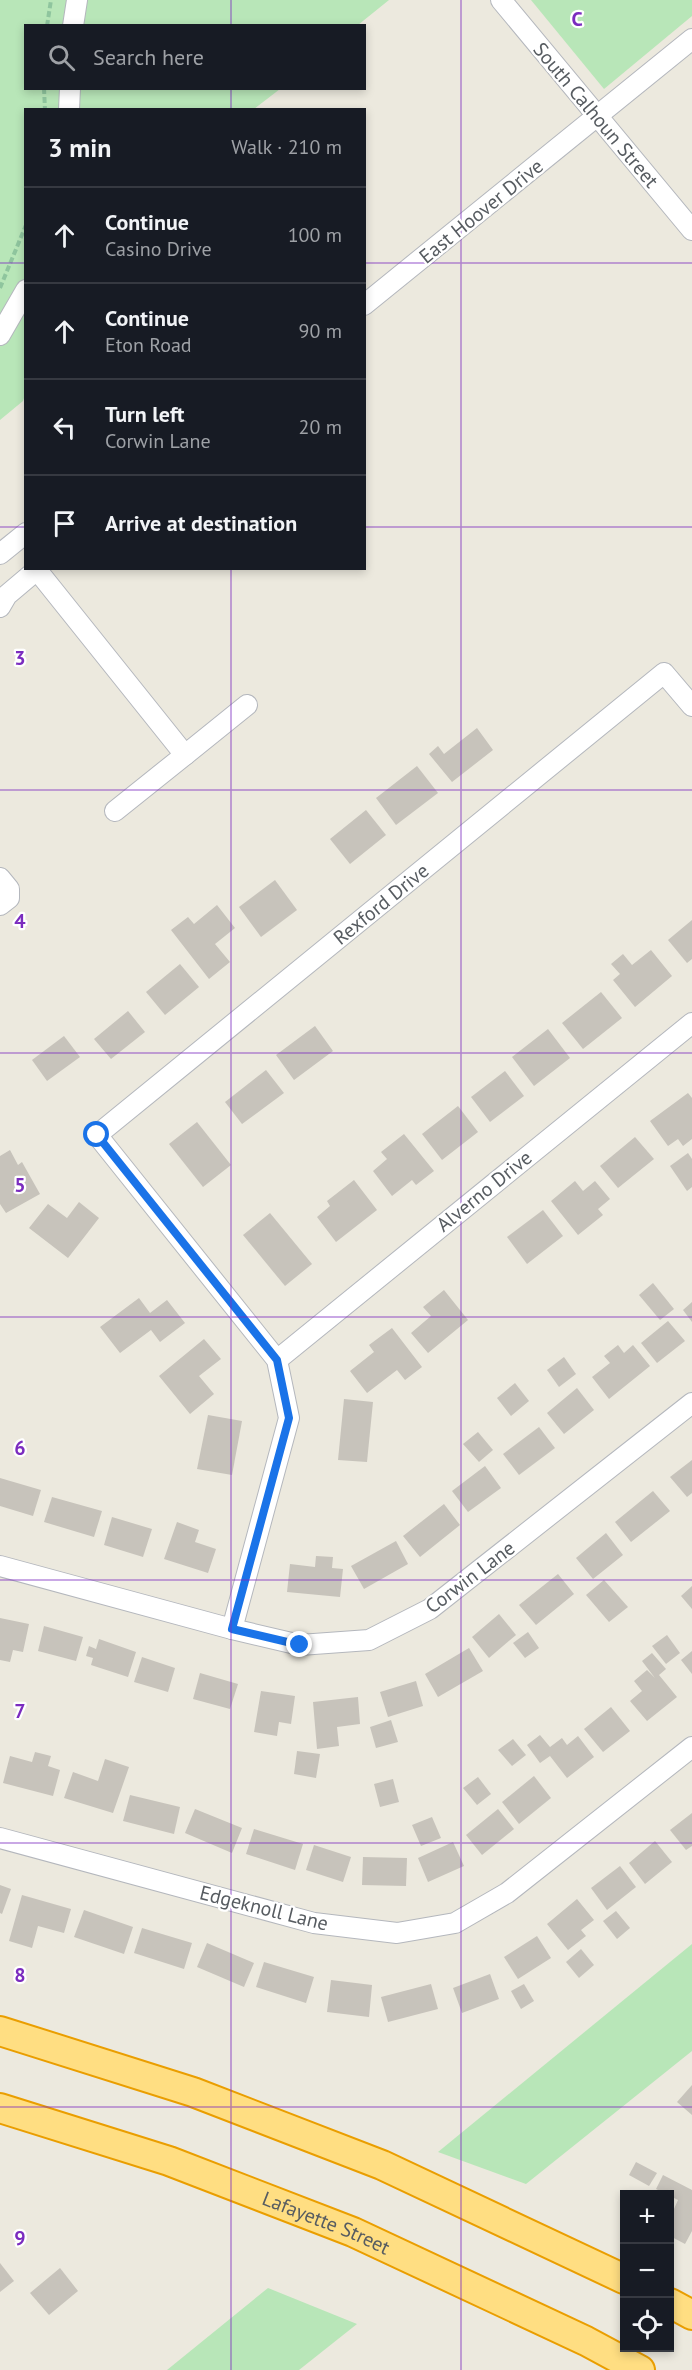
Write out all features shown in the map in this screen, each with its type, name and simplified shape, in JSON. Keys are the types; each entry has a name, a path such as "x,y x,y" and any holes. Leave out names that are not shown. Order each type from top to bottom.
{"highway":[{"path":"0,2031 193,2092 382,2165 620,2277"},
{"name":"Lafayette Street","path":"0,2108 169,2161 353,2232 586,2341 640,2370"},
{"path":"674,2306 692,2316"}],"street":[{"path":"73,24 76,0"},
{"name":"South Calhoun Street","path":"501,0 692,230"},
{"name":"East Hoover Drive","path":"366,303 692,39"},
{"path":"69,108 70,90"},
{"path":"0,335 24,293"},
{"path":"0,554 24,536"},
{"path":"0,607 7,595 37,570"},
{"path":"39,570 185,755"},
{"name":"Rexford Drive","path":"277,1360 97,1135 664,673 692,706"},
{"path":"115,811 247,705"},
{"path":"0,878 9,889 9,898 0,905"},
{"name":"Alverno Drive","path":"277,1360 692,1023"},
{"path":"232,1629 289,1418 277,1360"},
{"name":"Corwin Lane","path":"0,1566 232,1629 300,1645 369,1640 430,1610 692,1403"},
{"name":"Edgeknoll Lane","path":"0,1838 314,1923 397,1933 455,1923 507,1893 692,1747"}],"path":[{"path":"47,24 51,0"},
{"path":"44,90 45,108"},
{"path":"0,288 24,230"}],"green space":[{"path":"0,0 389,0 359,24 24,24 24,90 279,90 255,108 24,108 24,398 0,420"},
{"path":"531,0 692,0 692,16 604,89"},
{"path":"692,1944 692,2051 526,2184 438,2152"},
{"path":"268,2288 357,2324 299,2370 167,2370"}],"building":[{"path":"477,728 493,750 452,782 429,754 438,746 444,754"},
{"path":"417,766 438,793 396,825 376,798"},
{"path":"366,810 386,835 350,864 330,839"},
{"path":"275,880 297,910 261,937 239,907"},
{"path":"217,905 235,928 215,944 230,962 209,979 171,930 188,917 194,924"},
{"path":"692,920 692,959 687,963 668,940"},
{"path":"651,950 672,976 635,1007 613,980 620,974 611,964 623,954 632,965"},
{"path":"180,964 199,987 165,1015 146,992"},
{"path":"601,992 622,1018 583,1049 562,1023"},
{"path":"128,1011 145,1032 111,1059 94,1039"},
{"path":"315,1026 333,1051 294,1080 276,1055"},
{"path":"548,1029 570,1058 534,1086 512,1057"},
{"path":"64,1036 80,1057 47,1081 32,1060"},
{"path":"266,1070 284,1093 242,1124 225,1102"},
{"path":"505,1071 524,1096 490,1122 471,1097"},
{"path":"688,1093 692,1098 692,1139 683,1146 678,1139 668,1146 650,1121"},
{"path":"458,1106 478,1132 442,1160 422,1134"},
{"path":"197,1122 231,1165 203,1187 169,1144"},
{"path":"404,1134 434,1171 416,1185 412,1180 392,1196 373,1171 387,1159 381,1152"},
{"path":"635,1137 654,1159 618,1188 600,1166"},
{"path":"10,1150 18,1165 22,1162 40,1194 6,1213 0,1204 0,1156"},
{"path":"688,1153 692,1159 692,1187 687,1191 670,1166"},
{"path":"354,1180 377,1210 336,1242 317,1217 330,1206 327,1201"},
{"path":"575,1181 583,1191 595,1181 610,1199 598,1209 603,1215 578,1235 551,1201"},
{"path":"79,1202 99,1218 68,1258 29,1228 48,1204 67,1218"},
{"path":"543,1210 563,1236 527,1264 507,1237"},
{"path":"270,1213 312,1264 285,1286 243,1235"},
{"path":"653,1283 674,1309 660,1320 639,1295"},
{"path":"444,1290 468,1320 428,1353 411,1333 431,1316 423,1307"},
{"path":"139,1298 150,1313 167,1300 185,1323 160,1342 151,1330 120,1353 100,1327"},
{"path":"692,1302 692,1322 683,1310"},
{"path":"668,1321 685,1341 657,1363 641,1343"},
{"path":"392,1328 422,1367 405,1380 397,1370 367,1393 350,1371 374,1352 369,1345"},
{"path":"204,1339 221,1359 199,1376 214,1394 190,1414 159,1376"},
{"path":"618,1345 624,1353 633,1345 650,1366 609,1399 592,1377 610,1363 604,1356"},
{"path":"564,1357 576,1374 559,1387 547,1370"},
{"path":"515,1383 529,1401 511,1416 497,1398"},
{"path":"577,1388 594,1410 564,1434 547,1413"},
{"path":"344,1399 373,1402 367,1462 338,1460"},
{"path":"208,1415 242,1421 232,1475 197,1469"},
{"path":"539,1427 555,1448 519,1475 503,1454"},
{"path":"478,1432 493,1450 479,1462 463,1444"},
{"path":"692,1460 692,1493 687,1497 670,1477"},
{"path":"485,1466 501,1488 468,1512 452,1491"},
{"path":"0,1478 41,1490 33,1516 0,1506"},
{"path":"653,1491 670,1511 631,1542 615,1522"},
{"path":"52,1497 102,1511 94,1537 44,1522"},
{"path":"444,1504 460,1525 420,1557 403,1536"},
{"path":"112,1517 152,1529 143,1557 104,1545"},
{"path":"177,1522 199,1530 195,1542 216,1549 208,1573 164,1559"},
{"path":"606,1533 623,1555 593,1579 576,1558"},
{"path":"396,1541 408,1564 364,1589 351,1566"},
{"path":"316,1556 333,1557 332,1568 343,1569 340,1597 287,1592 290,1564 315,1567"},
{"path":"558,1574 574,1594 536,1625 519,1605"},
{"path":"604,1580 628,1607 609,1622 586,1595"},
{"path":"692,1586 692,1609 681,1596"},
{"path":"499,1614 516,1635 489,1658 472,1637"},
{"path":"0,1618 29,1624 23,1652 13,1650 10,1662 0,1660"},
{"path":"44,1626 83,1637 76,1661 38,1651"},
{"path":"528,1632 539,1648 525,1658 513,1643"},
{"path":"667,1635 680,1653 666,1664 652,1646"},
{"path":"99,1639 136,1652 128,1677 91,1665 93,1658 86,1656 89,1646 96,1649"},
{"path":"469,1648 483,1671 438,1697 425,1674"},
{"path":"692,1651 692,1674 681,1660"},
{"path":"652,1653 666,1669 659,1675 677,1697 647,1721 630,1701 642,1691 634,1681 647,1670 655,1678 642,1661"},
{"path":"142,1657 175,1668 168,1692 134,1682"},
{"path":"200,1673 238,1684 230,1709 193,1699"},
{"path":"416,1681 423,1706 388,1717 380,1692"},
{"path":"261,1691 295,1696 291,1724 279,1722 277,1736 254,1732"},
{"path":"358,1697 360,1724 337,1727 339,1746 317,1749 313,1702"},
{"path":"611,1707 630,1731 603,1752 584,1729"},
{"path":"391,1720 398,1742 376,1748 370,1727"},
{"path":"540,1735 550,1747 562,1738 567,1745 578,1736 594,1757 567,1778 550,1756 540,1763 527,1745"},
{"path":"513,1739 526,1755 512,1766 498,1750"},
{"path":"297,1751 320,1754 316,1778 294,1774"},
{"path":"35,1752 51,1756 48,1766 60,1770 53,1796 3,1783 10,1756 32,1762"},
{"path":"105,1759 129,1767 113,1813 64,1798 73,1772 98,1781"},
{"path":"534,1776 551,1798 519,1824 502,1802"},
{"path":"478,1777 491,1794 477,1805 463,1788"},
{"path":"393,1779 399,1802 380,1807 374,1784"},
{"path":"130,1795 180,1807 174,1834 123,1821"},
{"path":"195,1809 242,1828 232,1853 185,1833"},
{"path":"498,1809 514,1829 482,1855 466,1835"},
{"path":"692,1813 692,1846 686,1850 670,1830"},
{"path":"432,1817 441,1838 421,1846 412,1825"},
{"path":"254,1829 303,1844 295,1870 246,1854"},
{"path":"655,1841 672,1862 645,1884 629,1863"},
{"path":"453,1842 464,1866 428,1882 418,1858"},
{"path":"314,1845 351,1857 343,1882 306,1870"},
{"path":"363,1857 407,1858 406,1886 362,1885"},
{"path":"620,1866 636,1887 607,1910 591,1888"},
{"path":"0,1885 11,1889 2,1914 0,1913"},
{"path":"22,1895 71,1909 64,1933 38,1926 32,1948 9,1941"},
{"path":"577,1899 594,1920 581,1930 586,1936 568,1950 547,1924"},
{"path":"84,1910 133,1927 124,1954 74,1937"},
{"path":"616,1911 630,1928 617,1939 603,1921"},
{"path":"142,1928 192,1943 184,1969 134,1953"},
{"path":"537,1936 551,1958 518,1979 504,1957"},
{"path":"207,1943 254,1963 244,1987 197,1967"},
{"path":"581,1949 594,1965 579,1978 566,1962"},
{"path":"264,1962 314,1977 306,2003 256,1987"},
{"path":"490,1974 499,1999 462,2013 453,1988"},
{"path":"331,1980 372,1985 369,2017 327,2012"},
{"path":"431,1984 438,2009 388,2022 381,1997"},
{"path":"524,1984 534,2001 521,2009 511,1991"},
{"path":"692,2085 692,2115 677,2102"},
{"path":"636,2162 657,2173 649,2186 629,2175"},
{"path":"663,2175 692,2190 692,2231 685,2244 674,2238 674,2209 678,2200 674,2198 674,2190 656,2189"},
{"path":"0,2263 14,2281 0,2292"},
{"path":"60,2268 78,2291 49,2315 30,2293"}],"route":[{"path":"97,1135 277,1360 289,1418 232,1629 300,1645"}]}
